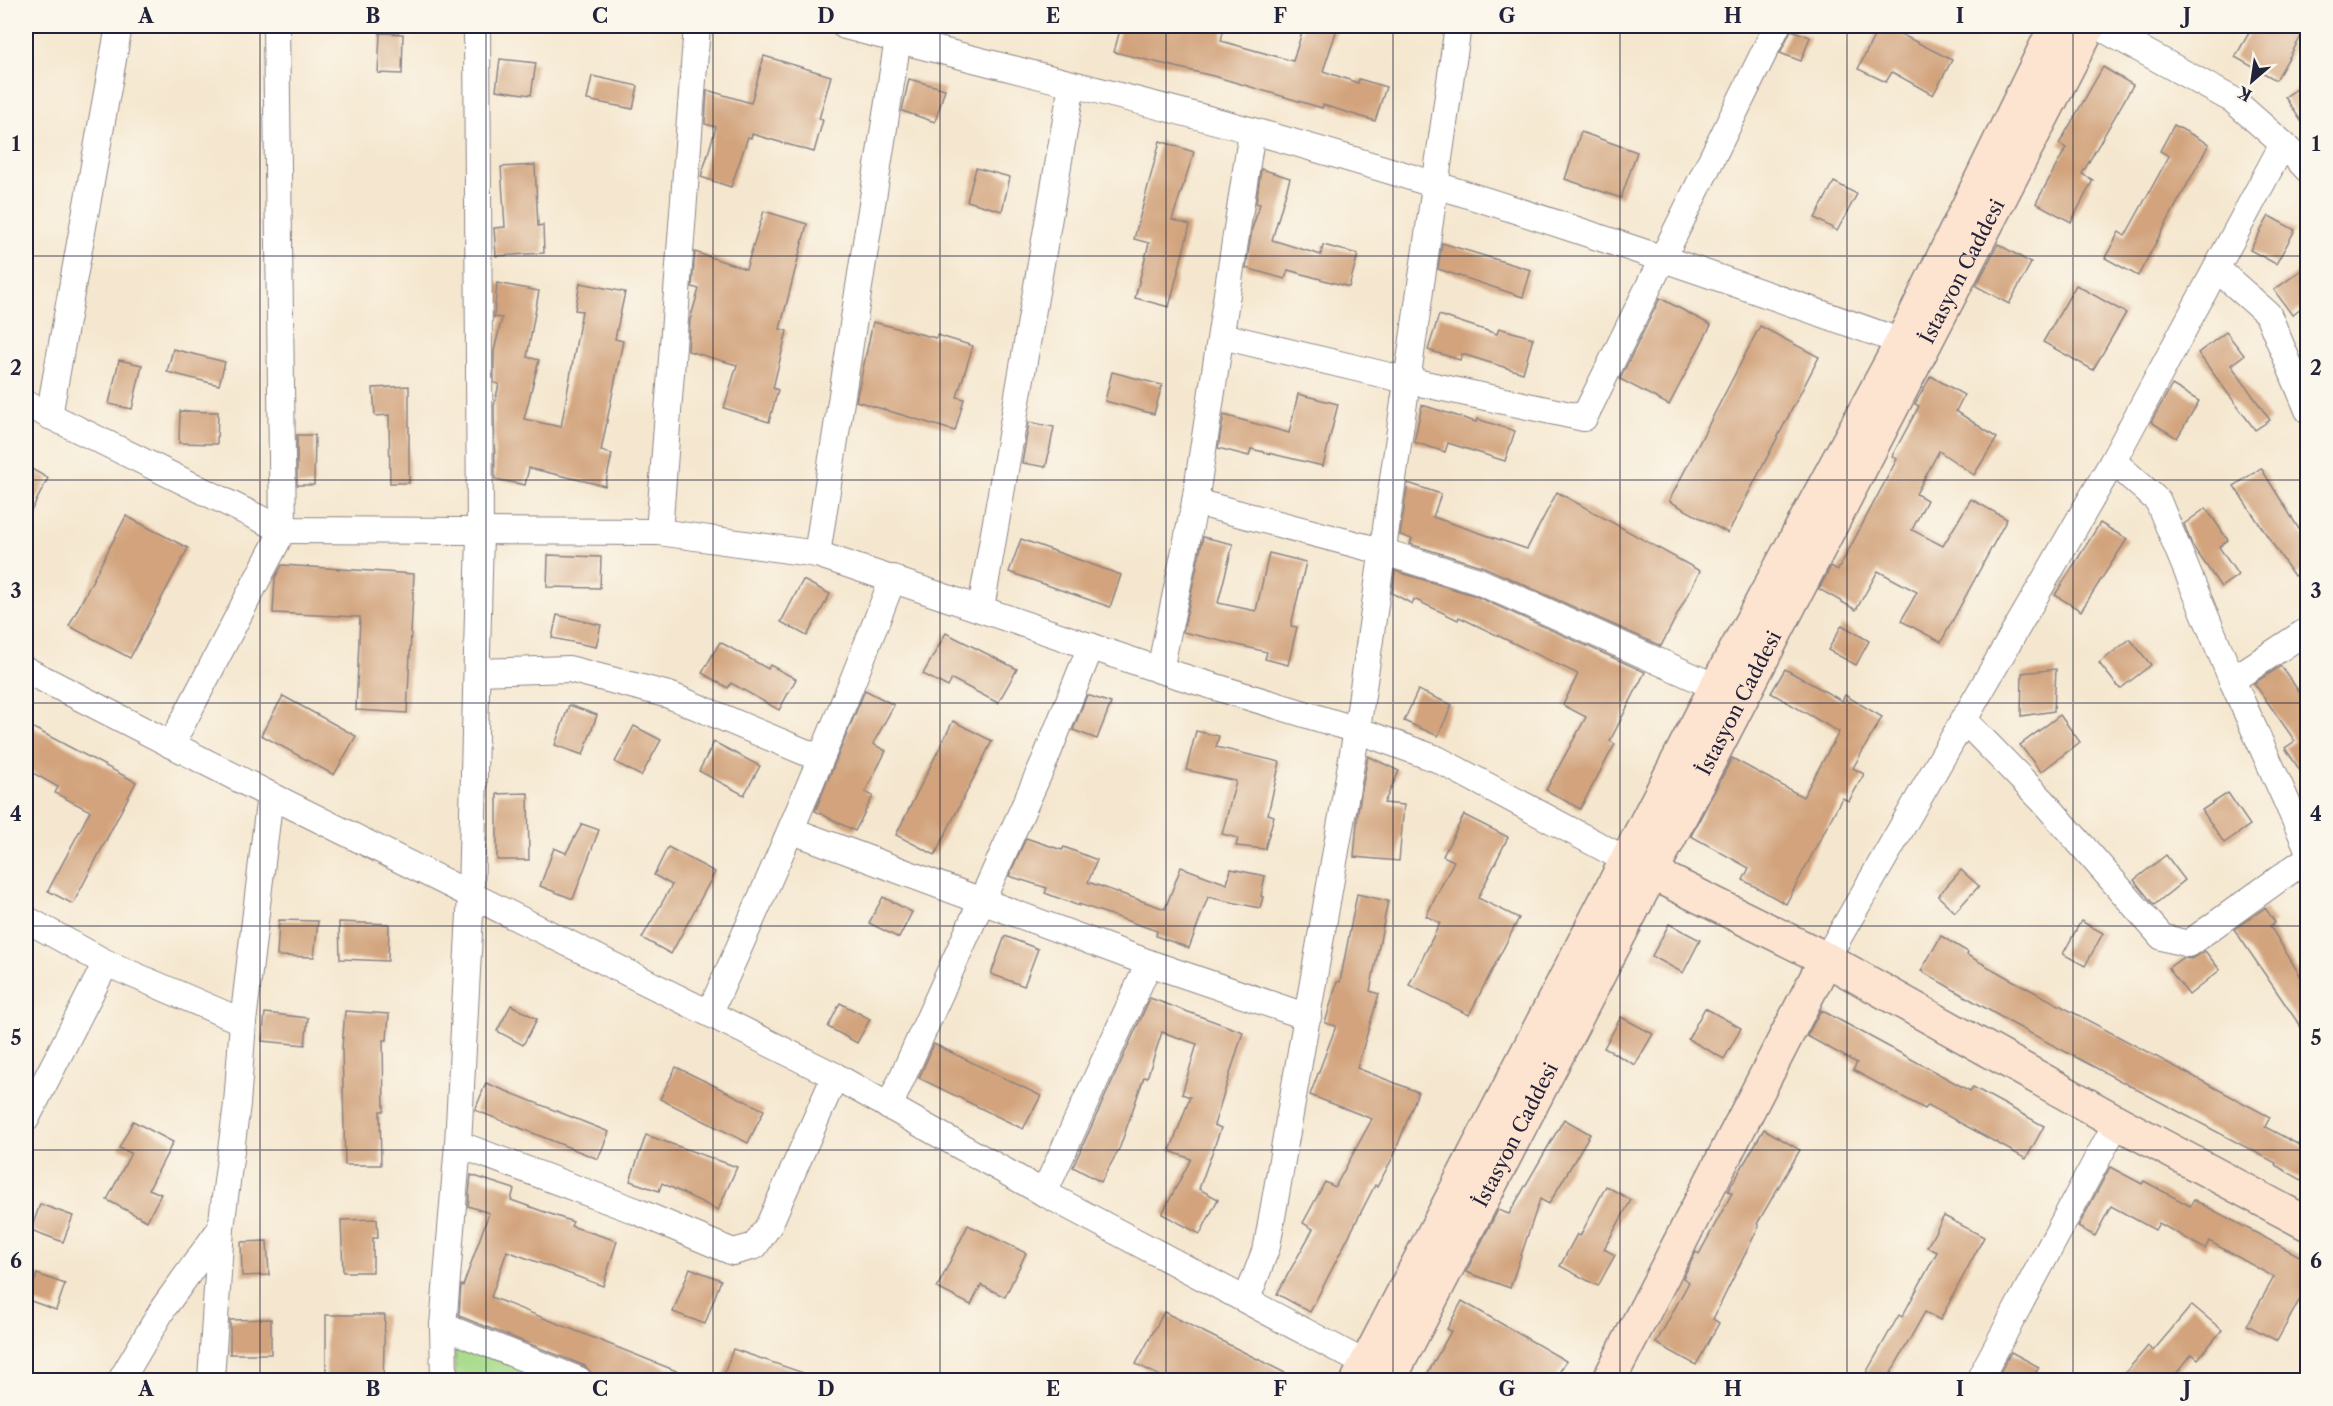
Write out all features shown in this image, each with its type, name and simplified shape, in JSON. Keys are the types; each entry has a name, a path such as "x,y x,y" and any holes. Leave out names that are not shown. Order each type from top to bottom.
{"main road":[{"path":"2056,26 1902,342 1716,687 1640,866 1826,959 2117,1122 2307,1224"},
{"name":"İstasyon Caddesi","path":"1371,1375 2089,26"},
{"path":"1609,1380 1826,959"}],"street":[{"path":"49,416 119,26"},
{"path":"171,745 283,531 276,26"},
{"path":"444,1380 443,1326 458,1144 471,894 477,672 480,533 477,26"},
{"path":"659,532 696,26"},
{"path":"845,26 899,33 1072,85 1252,131 1662,256 1902,342"},
{"path":"1247,1299 1267,1246 1357,730 1458,26"},
{"path":"1222,336 1406,380 1584,418 1777,26"},
{"path":"2098,26 2233,100 2283,144 2307,170"},
{"path":"817,554 899,33"},
{"path":"981,608 1072,85"},
{"path":"1160,670 1195,502 1252,131"},
{"path":"1826,959 2114,461 2283,144"},
{"path":"2217,269 2268,314 2307,410"},
{"path":"26,404 283,531 659,532 817,554 1160,670 1357,730 1437,759 1640,866"},
{"path":"2114,461 2158,501 2232,680 2307,849"},
{"path":"1195,502 1381,551 1478,581 1716,687"},
{"path":"710,1012 793,831 819,758 854,682 893,578"},
{"path":"2232,680 2307,630"},
{"path":"889,1107 1045,760 1091,646"},
{"path":"477,672 569,669 598,676 669,695 819,758"},
{"path":"26,670 270,795 835,1076 1044,1193 1247,1299 1371,1375"},
{"path":"1963,719 2043,801 2162,937 2188,944 2307,858"},
{"path":"211,1380 221,1228 237,1104 243,1022 270,795"},
{"path":"793,831 1149,963 1308,1017"},
{"path":"26,919 106,963 243,1022"},
{"path":"26,1119 106,963"},
{"path":"1044,1193 1149,963"},
{"path":"458,1144 636,1211 734,1252 755,1246 769,1225 835,1076"},
{"path":"1978,1380 2117,1122"},
{"path":"121,1380 164,1307 221,1228"},
{"path":"443,1326 579,1380"}],"green space":[{"path":"454,1341 551,1380 455,1380"}],"building":[{"path":"1121,26 1224,26 1221,41 1293,61 1304,26 1338,26 1323,71 1358,83 1359,79 1386,87 1375,121 1323,105 1322,108 1217,77 1114,52"},
{"path":"1879,26 1885,26 1952,60 1933,95 1892,72 1886,82 1858,69"},
{"path":"2253,26 2307,26 2276,80 2235,57"},
{"path":"1791,30 1810,37 1801,61 1780,53"},
{"path":"380,33 403,34 402,74 378,73"},
{"path":"764,56 831,76 819,119 823,120 814,152 752,134 751,138 748,137 731,187 701,177 716,127 705,124 707,90 751,103"},
{"path":"500,59 536,63 531,95 496,90"},
{"path":"2103,67 2133,85 2082,174 2093,180 2071,222 2036,203 2066,148 2059,144"},
{"path":"592,76 638,86 633,109 587,100"},
{"path":"909,79 945,89 935,122 902,111"},
{"path":"2307,82 2307,130 2285,97"},
{"path":"2174,125 2209,144 2138,276 2105,258 2119,232 2125,236 2169,156 2160,151"},
{"path":"1581,132 1637,152 1621,198 1565,179"},
{"path":"1160,141 1194,152 1172,220 1190,225 1169,307 1135,298 1149,243 1134,239"},
{"path":"535,165 538,226 543,225 544,253 496,256 494,228 505,227 501,167"},
{"path":"976,168 1010,177 1002,211 967,201"},
{"path":"1261,169 1290,178 1272,240 1321,255 1323,245 1358,254 1349,287 1288,270 1285,279 1246,268 1252,229 1260,204 1256,203"},
{"path":"1834,182 1857,194 1837,231 1815,218"},
{"path":"764,211 807,224 780,329 787,331 773,388 778,390 769,422 724,408 737,365 688,351 690,320 699,289 692,287 695,252 746,269"},
{"path":"2269,216 2295,230 2276,264 2250,250"},
{"path":"1442,243 1531,270 1523,297 1438,269"},
{"path":"1998,244 2031,263 2009,304 1976,286"},
{"path":"2307,266 2307,303 2292,315 2274,290"},
{"path":"497,283 539,291 527,357 539,360 524,419 561,427 582,311 575,310 580,283 625,292 615,339 623,341 601,451 612,454 605,486 529,468 525,485 495,479 494,406 499,384 494,383 494,351 502,318 494,317"},
{"path":"2076,285 2126,313 2093,370 2043,342"},
{"path":"1660,298 1711,325 1669,405 1620,379"},
{"path":"1439,315 1497,334 1499,328 1533,338 1523,373 1462,354 1460,360 1428,350"},
{"path":"873,322 936,338 937,335 973,346 957,397 964,399 955,431 856,401"},
{"path":"1760,326 1819,357 1728,533 1669,501"},
{"path":"2226,332 2244,355 2231,365 2270,420 2255,430 2198,353"},
{"path":"173,349 225,362 219,385 167,372"},
{"path":"119,360 142,365 132,409 109,404"},
{"path":"1112,372 1162,385 1154,414 1105,401"},
{"path":"1931,376 1964,395 1956,411 1997,438 1974,475 1939,451 1916,494 1927,500 1912,530 1943,546 1971,499 2007,519 1941,642 1901,621 1917,592 1878,571 1856,610 1819,589 1831,566 1838,570 1897,459 1892,456 1919,406 1915,404"},
{"path":"2172,385 2199,401 2177,438 2151,422"},
{"path":"409,386 409,483 390,483 389,415 375,416 373,388"},
{"path":"1298,394 1338,404 1323,466 1251,449 1249,456 1218,448 1224,415 1289,433"},
{"path":"1422,405 1476,422 1477,419 1515,431 1505,461 1448,443 1445,452 1414,442"},
{"path":"180,411 218,412 217,444 179,443"},
{"path":"1029,422 1054,427 1046,467 1022,463"},
{"path":"297,435 315,435 314,485 297,485"},
{"path":"26,466 48,478 26,521"},
{"path":"2261,468 2307,542 2307,567 2294,576 2234,486"},
{"path":"1408,483 1441,494 1433,517 1527,549 1557,492 1700,571 1661,646 1484,567 1410,544 1412,539 1400,535"},
{"path":"2206,508 2228,540 2219,547 2238,575 2221,587 2192,545 2184,524"},
{"path":"126,516 188,548 130,658 69,626"},
{"path":"2100,523 2127,539 2081,611 2055,595"},
{"path":"1203,537 1233,544 1218,603 1256,611 1269,553 1306,562 1291,626 1297,627 1288,665 1265,659 1267,652 1183,632"},
{"path":"1021,539 1121,575 1110,607 1009,572"},
{"path":"548,555 601,557 600,588 547,587"},
{"path":"282,565 414,574 407,713 356,710 360,617 273,613 275,578"},
{"path":"1395,571 1473,595 1645,672 1610,741 1615,744 1580,809 1546,790 1586,717 1563,705 1578,674 1459,617 1458,620 1414,599 1412,604 1392,593"},
{"path":"803,580 830,594 807,636 781,622"},
{"path":"557,615 601,625 596,647 552,638"},
{"path":"1842,625 1869,641 1856,665 1828,650"},
{"path":"946,633 1017,669 998,703 952,679 948,687 923,674"},
{"path":"2130,639 2151,665 2120,689 2099,663"},
{"path":"720,642 768,669 770,665 796,679 779,710 731,683 728,688 702,673"},
{"path":"2281,666 2307,703 2307,781 2285,748 2295,741 2254,683"},
{"path":"1785,669 1842,701 1845,695 1882,717 1853,768 1864,774 1849,801 1842,798 1786,904 1743,880 1749,868 1691,836 1732,758 1803,797 1839,732 1771,693"},
{"path":"2056,669 2054,711 2021,716 2022,673"},
{"path":"865,690 894,705 873,744 886,751 865,792 873,796 855,831 815,811"},
{"path":"1418,690 1452,705 1438,736 1404,721"},
{"path":"1087,695 1111,703 1097,739 1073,730"},
{"path":"283,696 356,736 334,775 261,735"},
{"path":"569,705 597,715 583,755 555,745"},
{"path":"2060,715 2080,742 2041,772 2020,745"},
{"path":"953,721 992,741 935,855 896,835"},
{"path":"26,724 136,782 73,904 48,891 90,811 55,793 58,787 26,769"},
{"path":"634,726 661,740 641,776 615,762"},
{"path":"1196,731 1219,736 1216,747 1280,762 1268,814 1274,816 1265,849 1236,846 1238,838 1222,834 1236,781 1186,770"},
{"path":"714,742 760,766 744,795 699,771"},
{"path":"1368,756 1399,771 1384,803 1404,805 1399,861 1354,857 1358,811"},
{"path":"528,793 529,860 497,860 497,794"},
{"path":"2228,793 2250,825 2224,843 2202,810"},
{"path":"1464,815 1508,837 1478,898 1519,918 1469,1015 1409,985 1440,923 1426,916 1454,861 1443,856"},
{"path":"582,824 599,830 573,899 540,886 554,848 566,853"},
{"path":"1026,838 1062,850 1064,847 1097,860 1088,882 1165,909 1181,867 1227,884 1231,869 1265,876 1260,908 1208,897 1189,948 1156,936 1157,931 1079,904 1079,906 1045,893 1047,888 1009,876"},
{"path":"668,847 715,872 671,954 642,938 672,885 654,875"},
{"path":"2166,855 2185,880 2154,905 2134,880"},
{"path":"1961,870 1979,886 1955,912 1938,896"},
{"path":"1357,894 1388,901 1370,991 1379,994 1357,1068 1418,1092 1394,1155 1377,1187 1375,1185 1310,1312 1277,1294 1313,1229 1303,1223 1325,1182 1335,1187 1372,1119 1310,1095 1336,1026 1325,1023 1337,982 1340,982"},
{"path":"883,897 912,912 899,938 869,923"},
{"path":"2265,908 2275,922 2270,926 2307,987 2307,1036 2234,929"},
{"path":"279,920 318,921 314,957 277,956"},
{"path":"2081,921 2103,933 2085,966 2063,954"},
{"path":"339,922 389,924 388,961 340,959"},
{"path":"1669,924 1700,940 1683,973 1652,956"},
{"path":"1005,936 1038,949 1024,986 991,974"},
{"path":"1941,936 1968,952 1967,955 2010,979 2270,1117 2265,1127 2307,1149 2307,1183 2275,1165 2276,1163 2013,1024 1921,971"},
{"path":"2205,951 2220,970 2189,995 2168,968 2182,958 2191,959"},
{"path":"1150,998 1243,1032 1214,1125 1221,1128 1199,1189 1218,1199 1200,1234 1162,1214 1191,1159 1170,1151 1190,1097 1182,1094 1197,1044 1162,1032 1120,1147 1101,1182 1073,1167"},
{"path":"840,1003 870,1019 857,1043 828,1027"},
{"path":"511,1005 537,1019 523,1045 497,1031"},
{"path":"1705,1008 1741,1028 1724,1059 1688,1039"},
{"path":"1821,1010 1970,1091 1973,1087 2044,1126 2026,1159 1928,1105 1925,1109 1853,1070 1857,1063 1807,1036"},
{"path":"345,1011 389,1014 387,1040 383,1040 384,1111 380,1111 381,1165 345,1165 342,1048"},
{"path":"265,1013 308,1018 305,1045 262,1041"},
{"path":"1621,1017 1653,1034 1635,1065 1604,1048"},
{"path":"934,1044 1041,1096 1023,1129 919,1078"},
{"path":"676,1067 764,1110 748,1143 660,1099"},
{"path":"486,1083 609,1132 598,1159 475,1110"},
{"path":"1564,1119 1590,1134 1549,1204 1540,1199 1510,1288 1466,1272 1498,1210 1509,1214"},
{"path":"133,1121 173,1142 149,1189 161,1194 147,1221 107,1200 131,1153 119,1148"},
{"path":"1764,1129 1800,1150 1757,1224 1759,1226 1713,1319 1719,1323 1696,1365 1656,1343 1689,1282 1683,1278 1696,1252 1699,1254 1732,1193 1728,1191"},
{"path":"646,1135 737,1167 718,1210 662,1183 659,1191 630,1181"},
{"path":"2110,1167 2142,1184 2144,1181 2190,1206 2194,1200 2307,1260 2307,1286 2277,1341 2247,1325 2274,1277 2209,1241 2205,1249 2159,1223 2155,1230 2111,1206 2095,1236 2078,1227"},
{"path":"471,1175 514,1189 511,1200 573,1222 571,1226 617,1241 603,1286 507,1251 491,1297 699,1380 609,1380 592,1374 585,1366 459,1316 461,1285 463,1286 489,1213 468,1206"},
{"path":"1606,1186 1631,1200 1604,1249 1615,1255 1598,1286 1560,1266 1577,1234 1580,1236"},
{"path":"40,1204 73,1216 63,1242 31,1230"},
{"path":"1944,1216 1984,1237 1940,1320 1925,1312 1887,1380 1862,1380 1899,1315 1902,1317 1937,1252 1927,1247"},
{"path":"377,1219 378,1238 373,1238 373,1272 343,1272 341,1220"},
{"path":"968,1225 1026,1253 1005,1297 981,1285 971,1305 937,1288"},
{"path":"267,1241 269,1275 242,1276 241,1242"},
{"path":"690,1268 721,1280 705,1324 673,1312"},
{"path":"37,1274 65,1284 56,1310 28,1300"},
{"path":"1462,1301 1566,1361 1555,1380 1424,1380 1451,1331 1447,1329"},
{"path":"2192,1305 2222,1330 2198,1359 2192,1354 2171,1380 2119,1380 2148,1346 2153,1351"},
{"path":"1164,1312 1299,1380 1168,1380 1136,1364"},
{"path":"326,1315 385,1315 383,1380 326,1380"},
{"path":"271,1319 271,1354 230,1354 230,1320"},
{"path":"733,1349 815,1377 815,1380 722,1380"},
{"path":"2011,1352 2039,1367 2031,1380 1997,1378"}]}
